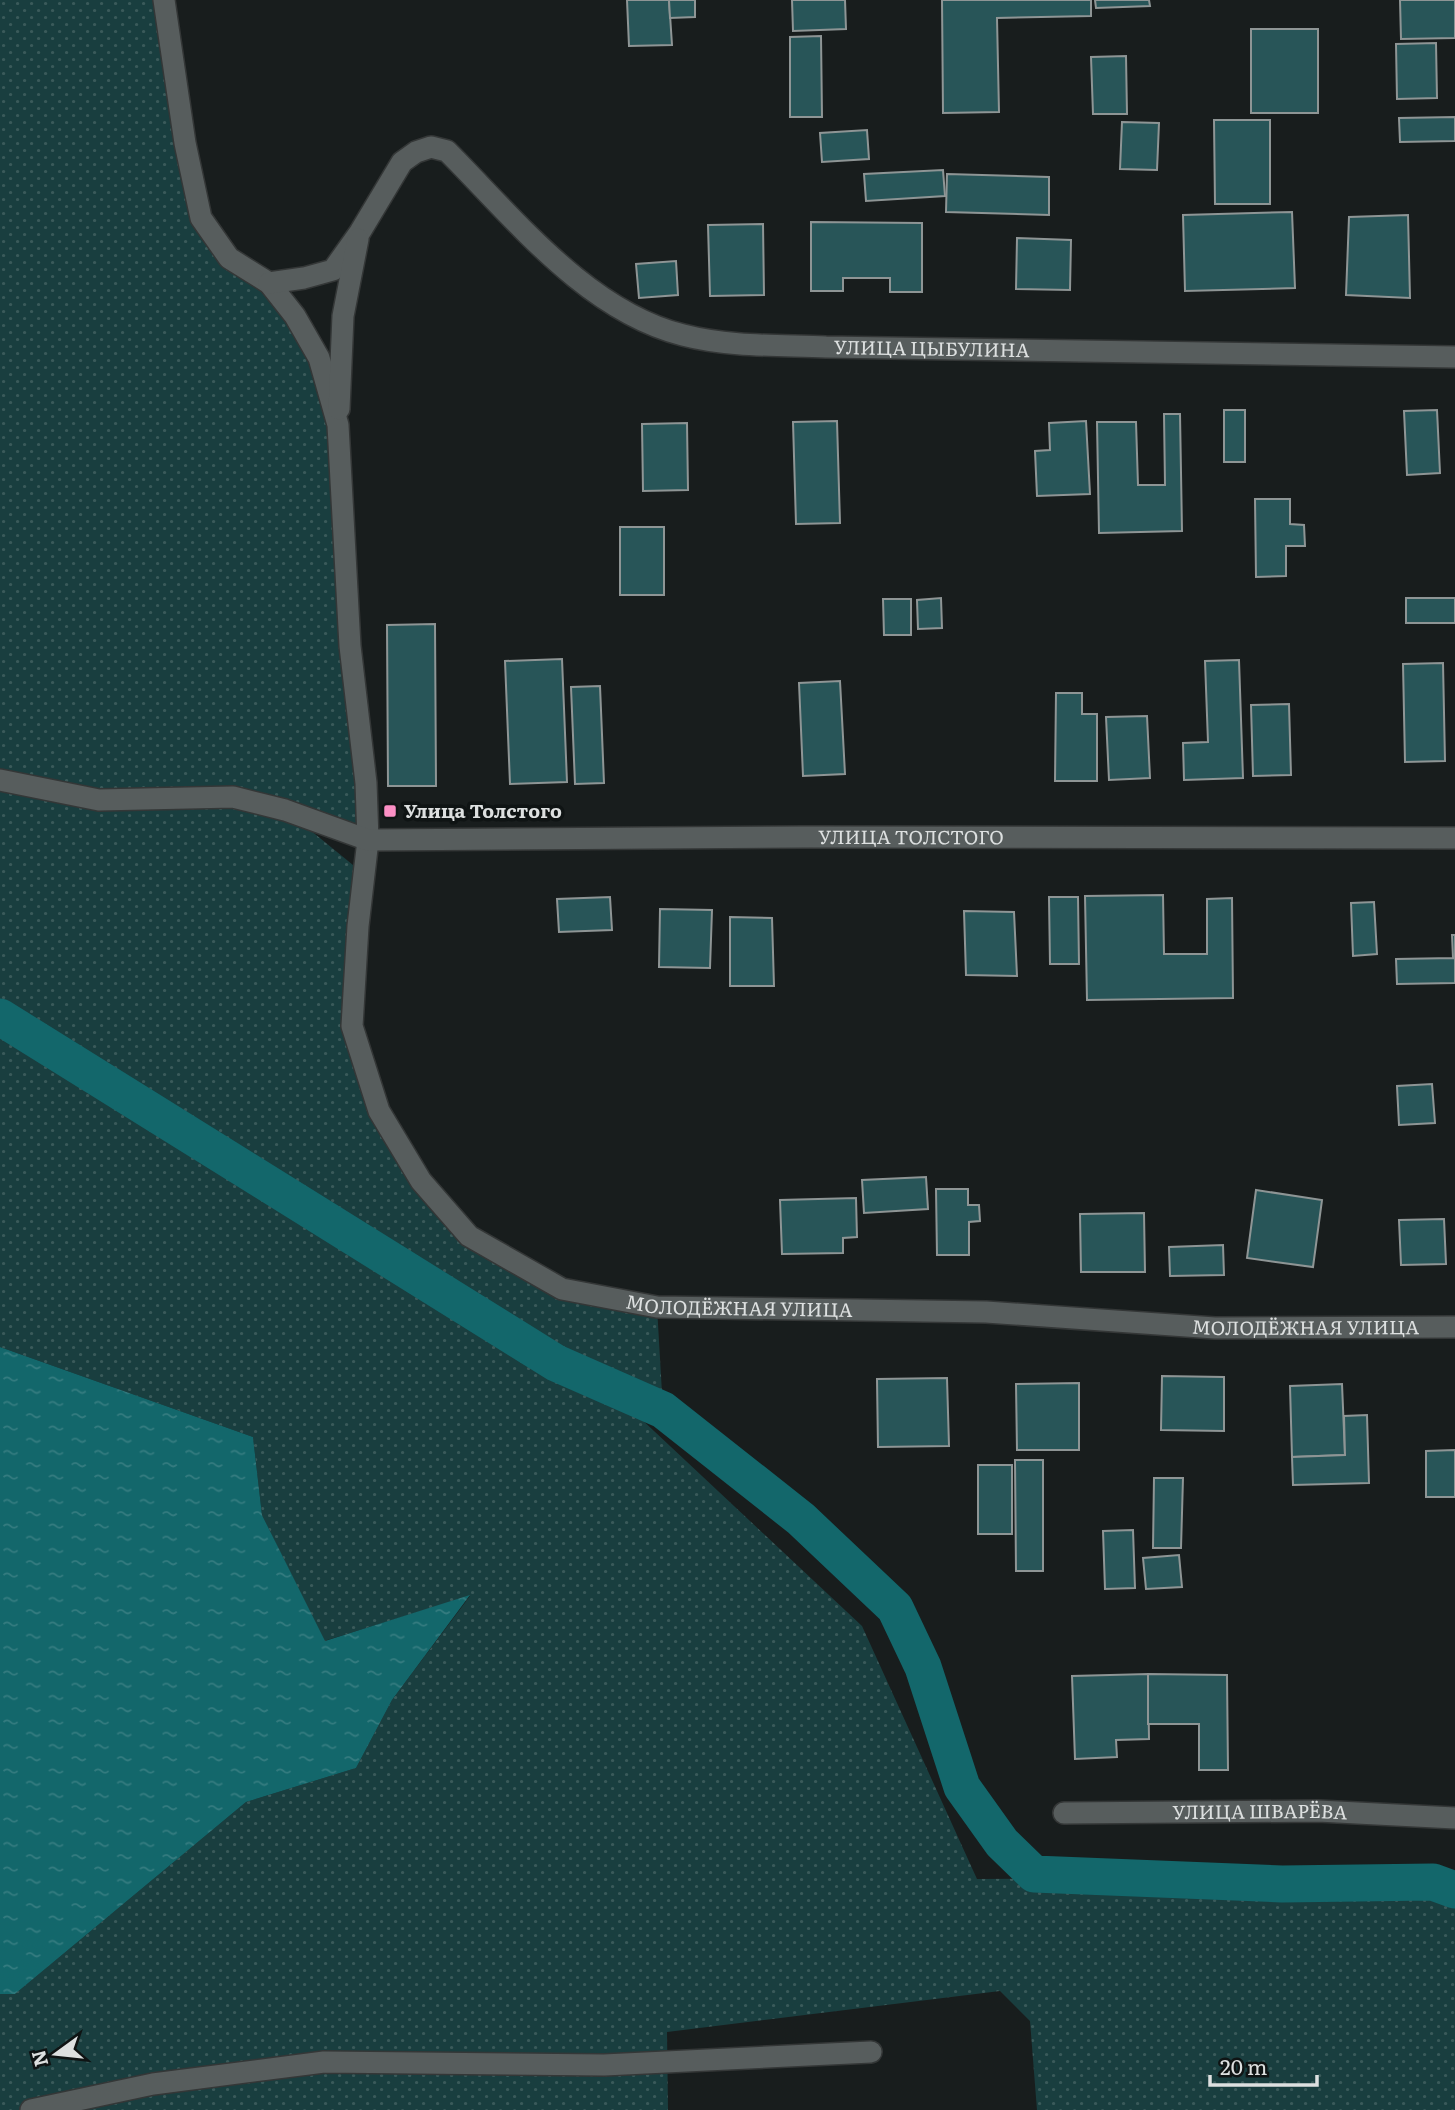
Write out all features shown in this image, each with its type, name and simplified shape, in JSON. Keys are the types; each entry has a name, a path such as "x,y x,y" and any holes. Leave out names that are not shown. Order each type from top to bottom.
{"street":[{"path":"164,0 185,143 201,218 229,258 269,283 295,316 319,358 338,425"},
{"name":"УЛИЦА ЦЫБУЛИНА","path":"360,232 402,162 416,152 431,147 447,151 553,258 612,304 647,323 684,336 739,344 826,347 1455,357"},
{"path":"269,283 304,278 332,270 360,232"},
{"path":"338,425 343,316 360,232"},
{"name":"МОЛОДЁЖНАЯ УЛИЦА","path":"338,425 351,646 366,783 368,840 358,926 352,1026 379,1111 421,1181 469,1236 562,1289 657,1307 986,1312 1215,1328 1455,1326"},
{"path":"0,780 99,800 233,797 285,810 368,840"},
{"name":"УЛИЦА ТОЛСТОГО","path":"368,840 790,837 1455,838"},
{"name":"УЛИЦА ШВАРЁВА","path":"1064,1813 1318,1811 1455,1818"},
{"path":"31,2110 153,2084 324,2062 604,2066 871,2052"}],"shaded area":[{"path":"0,0 164,0 201,218 295,316 338,425 368,840 288,812 364,874 352,1026 379,1111 469,1236 562,1289 657,1307 663,1410 606,1386 862,1626 977,1879 1455,1875 1455,2110 1037,2110 1030,2021 1000,1991 667,2032 668,2110 0,2110 0,1994 15,1994 246,1802 356,1768 392,1700 470,1596 324,1641 262,1515 253,1437 0,1347"}],"water":[{"path":"0,1347 253,1437 262,1515 325,1641 470,1595 392,1700 356,1768 246,1802 15,1994 0,1994"}],"building":[{"path":"627,0 669,0 672,45 629,46"},
{"path":"669,0 695,0 695,17 670,18"},
{"path":"792,0 845,0 846,29 793,31"},
{"path":"942,0 1091,0 1091,16 997,18 999,112 943,113"},
{"path":"1095,0 1149,0 1150,6 1096,8"},
{"path":"1400,0 1455,0 1455,38 1401,39"},
{"path":"1251,29 1318,29 1318,113 1251,113"},
{"path":"821,36 822,117 790,117 790,37"},
{"path":"1436,43 1437,98 1397,99 1396,44"},
{"path":"1126,56 1127,114 1093,114 1091,57"},
{"path":"1455,117 1455,141 1400,142 1399,118"},
{"path":"1214,120 1270,120 1270,204 1215,204"},
{"path":"1122,122 1159,123 1157,170 1120,169"},
{"path":"867,130 869,159 822,162 820,133"},
{"path":"943,170 945,196 866,201 864,174"},
{"path":"947,174 1049,177 1049,215 946,212"},
{"path":"1292,212 1295,288 1185,291 1183,215"},
{"path":"1408,215 1410,298 1346,295 1349,217"},
{"path":"811,222 922,223 922,292 890,292 890,278 843,278 843,291 811,291"},
{"path":"763,224 764,295 710,296 708,225"},
{"path":"1017,238 1071,240 1070,290 1016,289"},
{"path":"676,261 678,295 639,298 636,264"},
{"path":"1224,410 1245,410 1245,462 1224,462"},
{"path":"1437,410 1440,473 1407,475 1404,411"},
{"path":"1164,414 1180,414 1182,531 1099,533 1097,422 1136,422 1138,485 1165,485"},
{"path":"837,421 840,523 796,524 793,422"},
{"path":"1086,421 1090,494 1037,496 1035,451 1050,450 1049,423"},
{"path":"687,423 688,490 643,491 642,424"},
{"path":"1255,499 1290,499 1290,524 1304,525 1305,546 1286,546 1286,576 1256,577"},
{"path":"620,527 664,527 664,595 620,595"},
{"path":"941,598 942,628 918,629 917,600"},
{"path":"1406,598 1455,598 1455,623 1406,623"},
{"path":"883,599 911,599 911,635 884,635"},
{"path":"435,624 436,786 388,786 387,625"},
{"path":"562,659 567,782 510,784 505,661"},
{"path":"1239,660 1243,778 1184,780 1183,743 1208,742 1205,661"},
{"path":"1443,663 1445,761 1405,762 1403,664"},
{"path":"840,681 845,774 803,776 799,683"},
{"path":"600,686 604,783 575,784 571,687"},
{"path":"1056,693 1082,693 1082,714 1097,714 1097,781 1055,781"},
{"path":"1289,704 1291,775 1253,776 1251,705"},
{"path":"1147,716 1150,778 1109,780 1106,717"},
{"path":"1163,895 1164,954 1207,954 1207,899 1232,898 1233,998 1087,1000 1085,896"},
{"path":"610,897 612,930 559,932 557,899"},
{"path":"1049,897 1078,897 1079,964 1050,964"},
{"path":"1374,902 1377,954 1353,956 1351,903"},
{"path":"660,909 712,910 710,968 659,967"},
{"path":"964,911 1014,912 1017,976 966,975"},
{"path":"730,917 772,918 774,986 730,986"},
{"path":"1452,935 1455,935 1455,983 1397,984 1396,959 1453,958"},
{"path":"1432,1084 1435,1123 1399,1125 1397,1086"},
{"path":"926,1177 928,1209 864,1213 862,1180"},
{"path":"936,1189 968,1189 968,1205 979,1205 980,1221 969,1222 969,1255 937,1255"},
{"path":"1256,1190 1322,1200 1313,1267 1247,1258"},
{"path":"856,1198 857,1237 843,1238 843,1253 782,1254 780,1200"},
{"path":"1144,1213 1145,1272 1081,1272 1080,1214"},
{"path":"1444,1219 1446,1264 1401,1265 1399,1220"},
{"path":"1223,1245 1224,1275 1170,1276 1169,1247"},
{"path":"1162,1376 1224,1377 1224,1431 1161,1430"},
{"path":"947,1378 949,1446 878,1447 877,1379"},
{"path":"1079,1383 1079,1450 1017,1450 1016,1384"},
{"path":"1342,1384 1345,1455 1292,1457 1290,1386"},
{"path":"1367,1415 1369,1483 1293,1485 1292,1457 1345,1455 1344,1416"},
{"path":"1455,1450 1455,1497 1426,1497 1426,1451"},
{"path":"1015,1460 1043,1460 1043,1571 1016,1571"},
{"path":"978,1465 1012,1465 1012,1534 978,1534"},
{"path":"1154,1478 1183,1478 1181,1548 1153,1548"},
{"path":"1133,1530 1135,1588 1105,1589 1103,1531"},
{"path":"1179,1555 1182,1587 1146,1589 1143,1558"},
{"path":"1148,1674 1149,1739 1116,1740 1117,1757 1075,1759 1072,1676"},
{"path":"1148,1674 1227,1675 1228,1770 1199,1770 1199,1724 1148,1724"}],"waterway":[{"path":"0,1017 556,1363 663,1410 801,1519 895,1608 923,1667 962,1787 1002,1843 1034,1874 1282,1884 1433,1882 1455,1890"}],"place":[{"name":"Улица Толстого","path":"390,811"}]}
